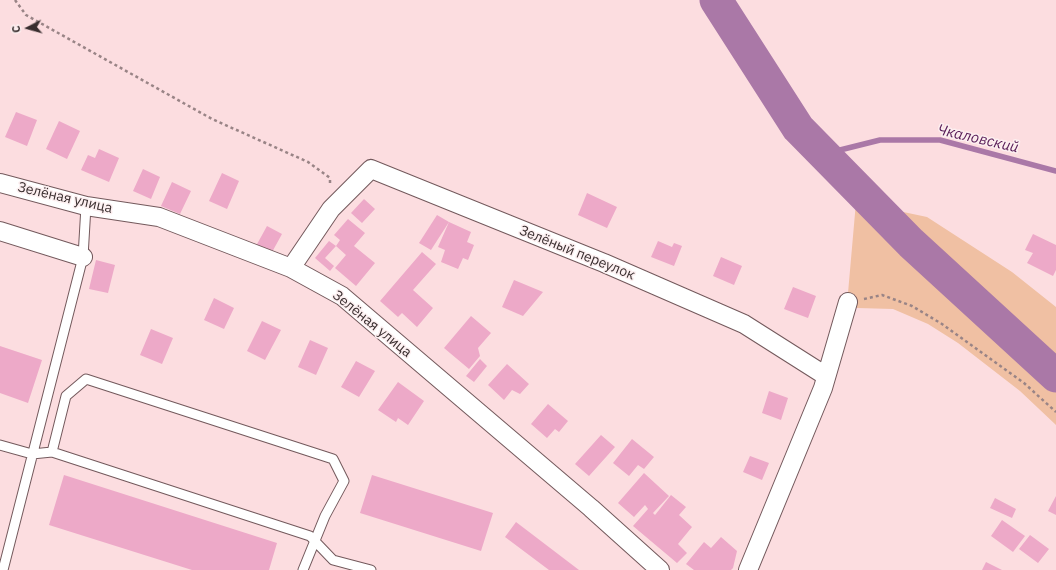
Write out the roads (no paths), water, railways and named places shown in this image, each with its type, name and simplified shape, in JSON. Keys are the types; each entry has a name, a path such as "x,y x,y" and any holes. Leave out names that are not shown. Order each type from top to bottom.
{"street":[{"name":"Зелёный переулок","path":"291,268 330,209 371,169 604,263 744,324 826,376"},
{"name":"Зелёная улица","path":"0,183 86,206 159,217 291,268 342,296 579,498 660,570"},
{"path":"0,231 83,257"},
{"path":"748,570 823,388 848,302"}],"lane":[{"path":"4,570 32,454 83,257 86,206"},
{"path":"52,452 66,396 86,379 333,459 344,481 325,516 303,570"},
{"path":"0,445 32,454 52,452 310,536 333,560 371,570"}],"waterway":[{"path":"716,0 798,128 911,243 1056,376"},
{"name":"Чкаловский","path":"824,154 880,140 940,140 1056,171"}]}
